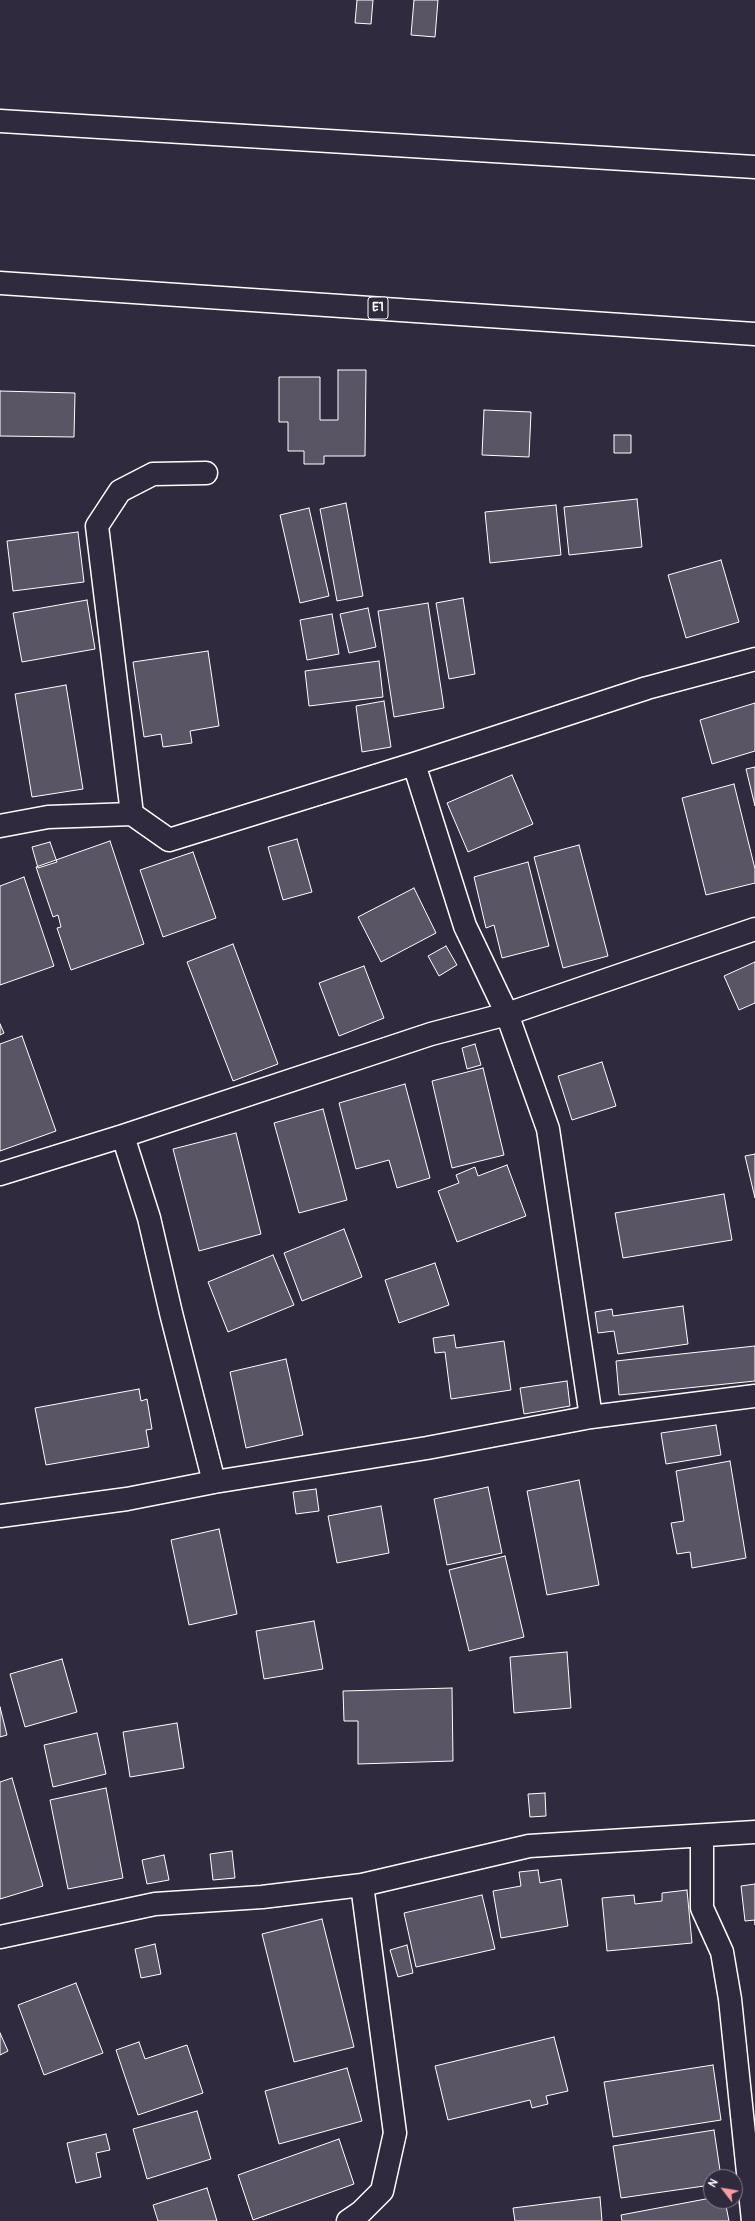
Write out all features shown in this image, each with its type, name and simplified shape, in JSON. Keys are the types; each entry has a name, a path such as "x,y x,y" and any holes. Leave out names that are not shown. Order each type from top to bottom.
{"main road":[{"path":"0,121 755,167"},
{"name":"E1","path":"0,283 755,334"},
{"path":"132,814 97,526 120,491 153,474 206,473"},
{"path":"0,826 48,816 132,814 169,840 414,764 647,688 755,659"},
{"path":"414,764 465,926 507,1014 548,1129 591,1417"},
{"path":"0,1174 123,1136 431,1034 507,1014 755,928"},
{"path":"123,1136 149,1218 171,1313 214,1482"},
{"path":"0,1516 127,1499 214,1482 427,1448 591,1417 755,1396"},
{"path":"0,1937 155,1904 262,1897 362,1885 529,1846 755,1832"},
{"path":"702,1836 702,1908 722,1952 730,1999 752,2180 753,2221"},
{"path":"348,2221 361,2212 382,2191 395,2134 362,1885"}],"building":[{"path":"357,0 373,0 371,24 355,23"},
{"path":"414,0 438,0 435,37 411,35"},
{"path":"338,370 366,370 365,456 324,456 324,464 304,464 304,451 288,451 288,422 279,422 279,377 320,377 320,420 338,420"},
{"path":"0,391 75,393 74,437 0,436"},
{"path":"484,410 531,412 529,457 482,455"},
{"path":"614,435 631,435 631,453 614,453"},
{"path":"637,499 642,547 569,555 564,507"},
{"path":"346,503 363,596 337,601 320,509"},
{"path":"556,505 561,555 490,563 485,512"},
{"path":"309,508 329,596 300,603 280,515"},
{"path":"78,532 84,582 13,591 7,541"},
{"path":"721,560 739,622 686,638 668,575"},
{"path":"463,598 475,674 449,679 436,603"},
{"path":"87,600 95,649 22,662 13,613"},
{"path":"428,603 444,708 394,717 378,611"},
{"path":"368,608 376,647 349,653 340,614"},
{"path":"332,614 339,654 307,660 300,620"},
{"path":"208,651 219,726 190,731 192,743 163,747 161,734 144,737 133,662"},
{"path":"379,661 383,697 309,706 305,671"},
{"path":"66,685 83,789 32,797 15,694"},
{"path":"384,701 391,747 362,752 356,706"},
{"path":"755,703 755,751 712,764 700,720"},
{"path":"755,767 755,806 746,769"},
{"path":"512,775 533,824 468,852 447,803"},
{"path":"734,784 755,869 755,883 706,895 682,798"},
{"path":"297,839 312,892 283,900 268,847"},
{"path":"110,841 144,944 71,970 57,928 61,927 58,915 53,917 36,867"},
{"path":"50,842 57,862 38,868 32,847"},
{"path":"579,845 608,956 563,968 534,857"},
{"path":"193,852 216,918 163,937 140,870"},
{"path":"528,862 549,946 502,958 494,925 486,928 474,877"},
{"path":"24,877 54,966 0,985 0,886"},
{"path":"414,888 436,933 381,962 358,917"},
{"path":"233,944 278,1064 233,1081 187,962"},
{"path":"446,946 457,965 439,976 428,956"},
{"path":"755,962 755,1003 739,1010 724,976"},
{"path":"364,966 384,1018 339,1036 319,983"},
{"path":"0,1024 4,1033 0,1035"},
{"path":"22,1036 56,1131 0,1151 0,1044"},
{"path":"475,1044 481,1065 467,1069 462,1048"},
{"path":"602,1062 616,1106 572,1120 558,1076"},
{"path":"483,1068 504,1155 452,1168 432,1081"},
{"path":"405,1084 430,1178 397,1188 389,1160 356,1169 339,1103"},
{"path":"323,1109 347,1200 299,1213 274,1123"},
{"path":"236,1133 261,1234 199,1251 173,1149"},
{"path":"755,1154 755,1198 745,1156"},
{"path":"507,1165 526,1216 457,1242 438,1191 459,1183 456,1175 475,1167 478,1176"},
{"path":"724,1194 732,1240 623,1258 615,1213"},
{"path":"344,1229 362,1277 302,1301 284,1253"},
{"path":"273,1255 294,1305 228,1332 208,1282"},
{"path":"435,1263 449,1305 399,1323 385,1280"},
{"path":"683,1306 688,1344 618,1354 614,1331 598,1333 595,1312 612,1309 613,1316"},
{"path":"454,1335 456,1348 504,1341 511,1390 451,1399 445,1352 435,1353 433,1338"},
{"path":"755,1346 755,1381 619,1395 616,1361"},
{"path":"286,1359 303,1435 246,1448 230,1372"},
{"path":"567,1381 570,1406 524,1414 520,1388"},
{"path":"139,1389 141,1401 147,1399 152,1429 146,1430 149,1447 46,1465 35,1408"},
{"path":"716,1425 721,1455 666,1464 661,1433"},
{"path":"730,1461 746,1558 692,1568 690,1552 677,1554 671,1523 684,1521 676,1471"},
{"path":"579,1480 599,1585 547,1595 527,1491"},
{"path":"488,1487 502,1553 447,1565 434,1499"},
{"path":"316,1489 319,1511 296,1514 293,1492"},
{"path":"381,1506 389,1553 337,1563 328,1516"},
{"path":"219,1529 237,1614 189,1625 171,1540"},
{"path":"505,1556 524,1637 469,1651 449,1570"},
{"path":"314,1621 323,1669 264,1679 256,1631"},
{"path":"567,1652 571,1708 514,1713 510,1657"},
{"path":"62,1659 77,1712 25,1727 10,1674"},
{"path":"452,1688 453,1761 358,1764 358,1721 344,1721 343,1691"},
{"path":"0,1707 7,1735 0,1737"},
{"path":"177,1723 184,1768 130,1777 123,1732"},
{"path":"97,1733 106,1774 53,1787 44,1745"},
{"path":"12,1778 43,1886 0,1899 0,1782"},
{"path":"106,1788 123,1878 68,1889 50,1800"},
{"path":"545,1793 546,1816 530,1817 528,1794"},
{"path":"232,1851 235,1878 213,1880 210,1854"},
{"path":"164,1855 169,1880 147,1884 142,1860"},
{"path":"538,1870 540,1883 561,1879 568,1926 501,1938 493,1891 521,1886 519,1872"},
{"path":"755,1884 755,1920 745,1921 741,1886"},
{"path":"687,1890 692,1943 607,1951 602,1898 634,1895 635,1904 662,1901 662,1893"},
{"path":"482,1895 495,1949 416,1967 404,1913"},
{"path":"322,1919 354,2047 294,2062 262,1934"},
{"path":"155,1944 161,1974 141,1978 135,1949"},
{"path":"407,1945 413,1973 398,1977 390,1950"},
{"path":"76,1983 103,2053 44,2075 18,2005"},
{"path":"0,2033 8,2051 0,2055"},
{"path":"554,2037 568,2091 546,2096 548,2104 532,2108 530,2100 448,2120 435,2066"},
{"path":"139,2042 145,2059 187,2045 203,2093 138,2115 116,2050"},
{"path":"713,2065 721,2120 613,2137 604,2082"},
{"path":"347,2068 362,2121 279,2144 265,2091"},
{"path":"197,2111 211,2159 147,2179 133,2129"},
{"path":"714,2130 720,2169 703,2169 703,2186 621,2198 613,2146"},
{"path":"106,2134 110,2150 96,2153 101,2177 76,2183 67,2143"},
{"path":"339,2139 354,2184 253,2220 238,2175"},
{"path":"207,2188 217,2221 158,2221 153,2205"},
{"path":"600,2197 602,2221 515,2221 513,2208"},
{"path":"703,2200 703,2209 727,2209 729,2221 622,2221 621,2215"}]}
